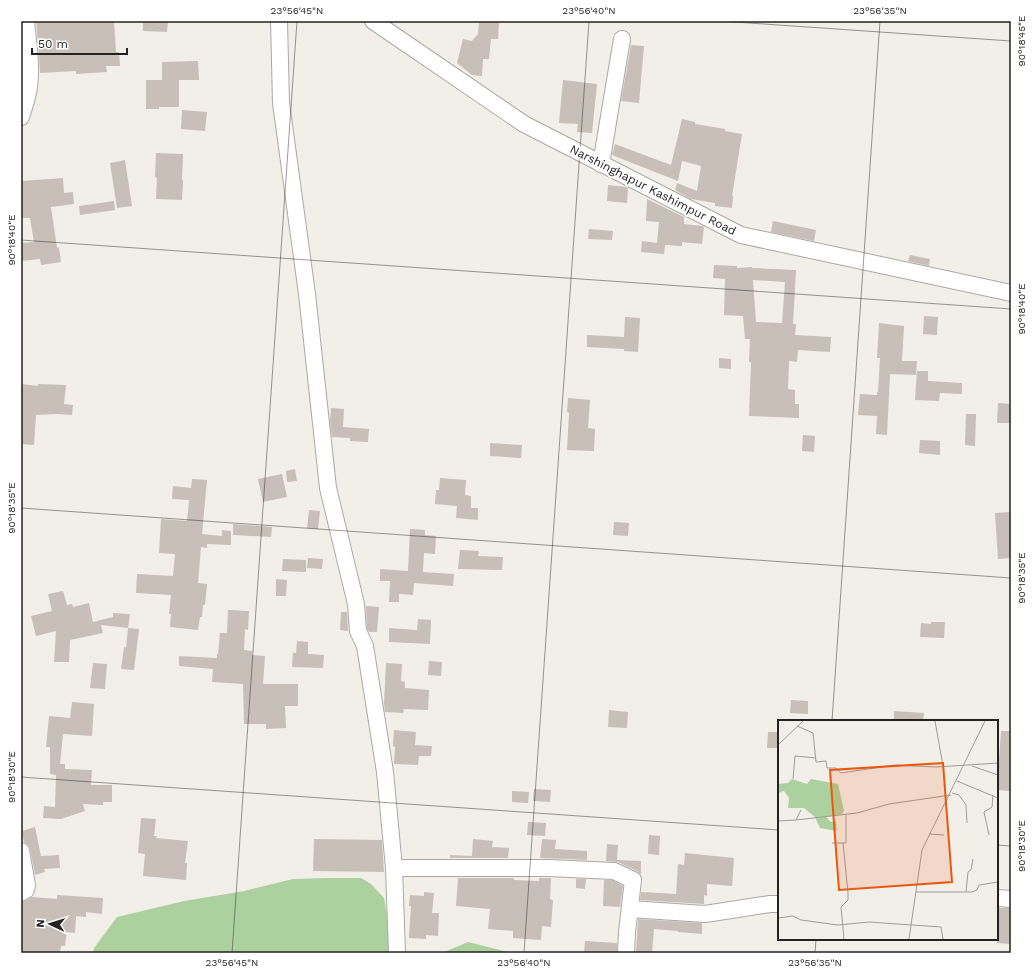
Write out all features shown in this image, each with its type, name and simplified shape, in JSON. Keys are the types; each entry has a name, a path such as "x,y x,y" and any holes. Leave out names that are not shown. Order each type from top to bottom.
{"street":[{"path":"21,117 29,87 31,67 26,21"},
{"path":"279,21 281,104 307,294 328,488 356,604 358,631 366,646 385,772 394,868 397,953"},
{"name":"Narshinghapur Kashimpur Road","path":"373,21 524,124 741,235 1011,293"},
{"path":"602,164 622,39"},
{"path":"21,851 27,885 26,890 21,893"},
{"path":"394,868 548,868 614,871 633,880 626,932 626,953"},
{"path":"998,898 1011,899"},
{"path":"630,909 705,914 778,904"}],"green space":[{"path":"361,878 371,884 384,898 389,925 389,953 93,953 94,948 117,917 184,901 244,891 293,879"},
{"path":"468,942 512,953 442,953"}],"building":[{"path":"36,21 114,21 116,52 119,52 120,66 106,66 107,72 76,74 76,71 40,73"},
{"path":"143,21 168,21 167,32 143,31"},
{"path":"479,21 499,21 498,39 491,39 489,59 483,59 482,76 472,75 457,63 463,39 472,41 478,34"},
{"path":"631,45 644,46 639,103 621,101"},
{"path":"198,61 199,80 179,80 179,107 159,107 159,109 146,109 146,80 162,80 162,62"},
{"path":"563,80 597,84 592,133 577,132 578,124 559,123"},
{"path":"182,110 207,112 205,131 181,129"},
{"path":"682,119 695,122 695,124 725,129 725,131 742,134 732,196 732,208 715,206 715,203 691,199 675,190 677,183 697,191 701,166 682,161 678,181 612,155 615,144 671,165"},
{"path":"156,153 183,154 182,200 156,199"},
{"path":"125,160 132,206 117,208 110,163"},
{"path":"63,178 64,193 73,192 74,204 51,207 57,248 59,247 61,262 41,265 40,259 21,261 21,243 34,242 30,218 21,218 21,181"},
{"path":"608,185 628,188 627,203 607,201"},
{"path":"647,199 684,217 684,224 704,227 702,244 682,242 682,246 665,245 664,254 641,252 642,241 657,243 659,222 646,221"},
{"path":"114,201 115,210 80,215 79,206"},
{"path":"773,221 816,230 814,241 771,232"},
{"path":"589,229 613,231 612,240 588,239"},
{"path":"910,255 930,259 929,266 908,261"},
{"path":"714,265 737,266 737,268 752,267 796,270 793,324 796,324 795,335 831,337 830,352 798,350 797,362 789,361 788,389 795,390 795,404 799,404 799,418 749,416 751,362 749,362 750,339 745,339 743,316 724,315 725,279 713,278","holes":["753,280 785,282 782,323 756,322"]},
{"path":"924,316 938,317 937,335 923,334"},
{"path":"625,317 640,318 638,352 624,351 624,349 587,347 587,335 624,337"},
{"path":"879,323 904,326 902,361 917,361 916,375 890,374 887,435 876,434 877,416 858,415 860,394 877,395 878,392 880,358 877,358"},
{"path":"719,358 731,359 731,369 719,368"},
{"path":"917,371 928,371 928,381 962,383 962,394 940,393 939,401 915,400"},
{"path":"21,384 38,386 38,384 66,385 64,404 73,405 72,415 36,415 34,445 21,444"},
{"path":"568,398 590,400 588,428 595,429 594,451 567,450 569,413 567,412"},
{"path":"998,403 1011,404 1011,423 997,423"},
{"path":"331,408 344,409 343,427 369,429 368,442 350,441 350,438 332,437 330,421"},
{"path":"966,414 976,414 975,446 965,445"},
{"path":"803,435 815,436 814,452 802,451"},
{"path":"920,440 940,441 940,455 919,453"},
{"path":"490,443 522,445 521,458 490,456"},
{"path":"295,469 297,481 287,482 286,471"},
{"path":"282,474 287,497 263,502 258,479"},
{"path":"440,478 466,480 465,495 471,496 471,508 478,508 478,520 456,518 457,506 435,504 436,490 439,490"},
{"path":"192,479 207,480 202,534 222,536 222,530 231,531 231,545 207,544 207,548 201,547 198,583 207,584 205,605 203,605 202,617 200,617 198,630 170,627 171,614 169,614 171,595 136,593 137,574 173,576 175,554 159,553 161,519 187,521 189,500 172,499 173,486 191,488"},
{"path":"309,510 320,511 318,529 307,528"},
{"path":"1011,512 1011,558 998,559 995,513"},
{"path":"614,522 629,523 628,536 613,535"},
{"path":"233,524 272,527 271,537 233,535"},
{"path":"410,529 425,530 425,535 436,536 435,554 424,553 423,572 454,574 453,586 414,583 413,595 399,594 399,602 389,602 390,581 380,581 380,569 408,571"},
{"path":"460,550 479,551 478,556 503,557 502,570 458,569"},
{"path":"308,558 323,559 322,569 307,568"},
{"path":"283,559 306,560 306,572 282,571"},
{"path":"276,579 287,580 286,596 276,596"},
{"path":"63,591 67,605 72,604 73,607 89,603 93,622 113,617 113,613 130,614 128,628 101,625 103,633 70,640 69,662 54,662 56,631 36,636 31,616 52,611 48,594"},
{"path":"366,606 379,607 377,632 369,632 367,629"},
{"path":"228,610 249,611 248,630 245,629 244,650 252,651 252,655 265,656 263,684 298,684 298,706 285,706 286,728 266,729 266,724 244,724 243,684 212,682 213,669 179,666 179,656 217,658 220,633 227,633"},
{"path":"341,612 347,612 348,631 340,630"},
{"path":"418,619 431,620 430,644 389,642 389,628 417,630"},
{"path":"931,622 945,622 944,638 920,637 921,623 931,624"},
{"path":"128,628 139,629 134,670 121,669 124,647 126,648"},
{"path":"297,641 308,642 308,654 324,655 323,668 292,667 293,653 296,653"},
{"path":"429,661 442,662 441,676 428,675"},
{"path":"93,663 107,664 105,689 90,688"},
{"path":"386,663 402,664 401,681 405,682 405,688 429,690 428,710 404,709 403,713 385,712"},
{"path":"791,700 808,701 808,714 790,713"},
{"path":"72,702 94,704 92,736 63,734 60,764 65,764 65,769 92,770 91,785 112,785 112,802 103,802 103,805 83,804 85,811 61,819 43,818 44,806 55,807 56,775 50,774 50,747 46,747 49,716 70,718"},
{"path":"609,710 628,712 627,728 608,727"},
{"path":"894,711 924,713 923,720 894,720"},
{"path":"394,730 416,732 415,745 432,746 431,756 419,756 418,765 394,764"},
{"path":"1001,731 1011,731 1010,791 998,790"},
{"path":"768,732 778,732 777,748 767,748"},
{"path":"534,789 551,790 550,802 533,801"},
{"path":"512,791 529,792 528,803 512,802"},
{"path":"141,818 156,819 154,836 157,836 156,838 188,841 185,863 187,863 186,880 143,876 145,854 138,853"},
{"path":"528,822 546,823 545,836 527,835"},
{"path":"35,827 41,856 59,855 60,868 44,869 45,872 35,875 30,849 24,842 22,831"},
{"path":"649,835 660,836 659,855 648,854"},
{"path":"314,839 382,840 384,872 313,871"},
{"path":"473,839 493,841 492,847 509,848 508,858 450,858 450,855 472,856"},
{"path":"542,839 556,840 555,849 587,851 587,860 540,858"},
{"path":"607,844 618,845 617,860 641,861 641,875 637,871 618,862 606,861"},
{"path":"685,853 734,858 732,886 707,884 707,896 704,895 704,904 640,900 641,892 676,894 678,864 684,865"},
{"path":"458,878 514,878 514,880 539,881 539,878 551,878 550,899 553,900 551,927 542,926 541,940 513,938 513,931 488,929 490,909 456,906"},
{"path":"576,879 586,879 585,889 576,888"},
{"path":"604,880 612,880 623,886 620,907 603,906"},
{"path":"424,892 434,893 432,913 439,913 438,936 426,935 426,939 409,938 411,906 409,906 410,895 424,896"},
{"path":"57,895 103,898 102,914 86,912 86,917 76,916 75,933 67,932 65,946 61,946 60,953 21,953 21,902 32,897 57,899"},
{"path":"998,908 1011,908 1011,944 997,943"},
{"path":"638,919 702,923 702,934 654,929 652,953 636,953"},
{"path":"585,941 617,943 617,953 584,953"}]}
